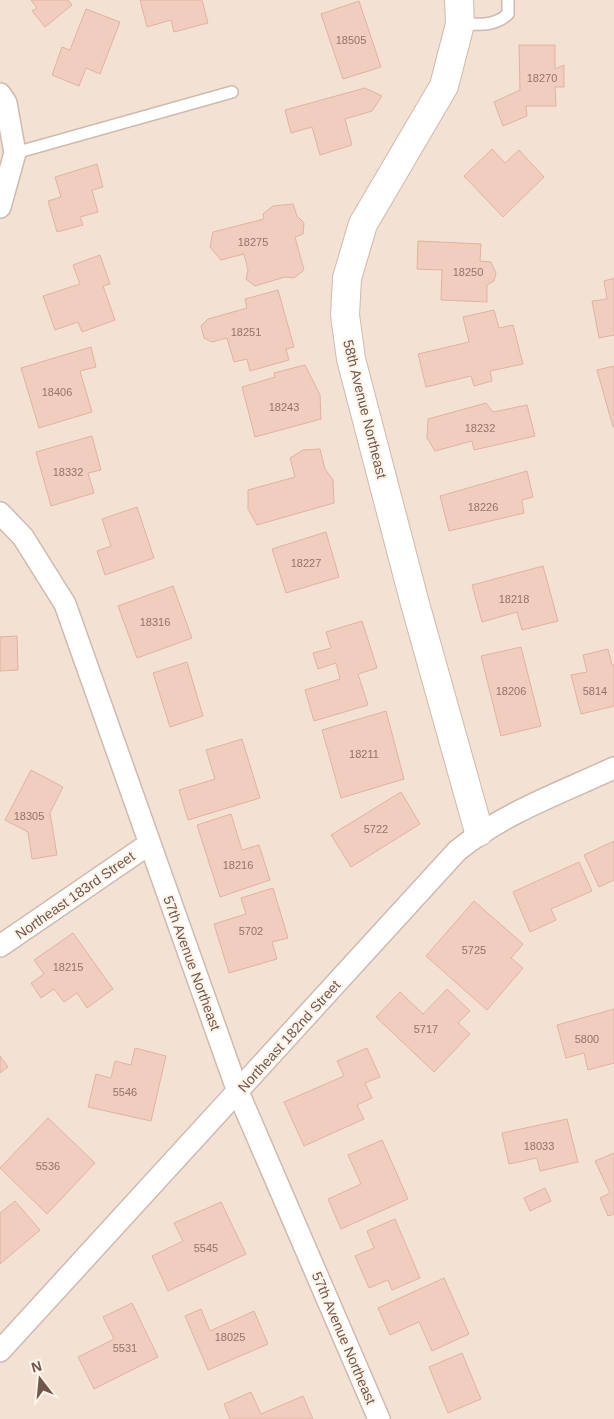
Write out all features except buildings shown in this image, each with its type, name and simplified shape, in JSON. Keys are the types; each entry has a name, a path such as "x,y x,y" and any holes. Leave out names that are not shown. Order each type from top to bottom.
{"street":[{"name":"58th Avenue Northeast","path":"460,12 444,86 363,224 347,278 344,315 356,378 414,600 480,832"},
{"path":"0,94 6,103 15,153 0,207"},
{"name":"57th Avenue Northeast","path":"0,513 23,537 65,604 238,1092 379,1419"},
{"name":"Northeast 182nd Street","path":"0,1351 450,858 480,832 614,768"},
{"name":"Northeast 183rd Street","path":"0,946 149,844"}],"lane":[{"path":"460,12 492,24 501,21 508,14 508,0"},
{"path":"15,153 232,92"}],"shaded area":[{"path":"0,0 614,0 614,1419 0,1419"}]}
